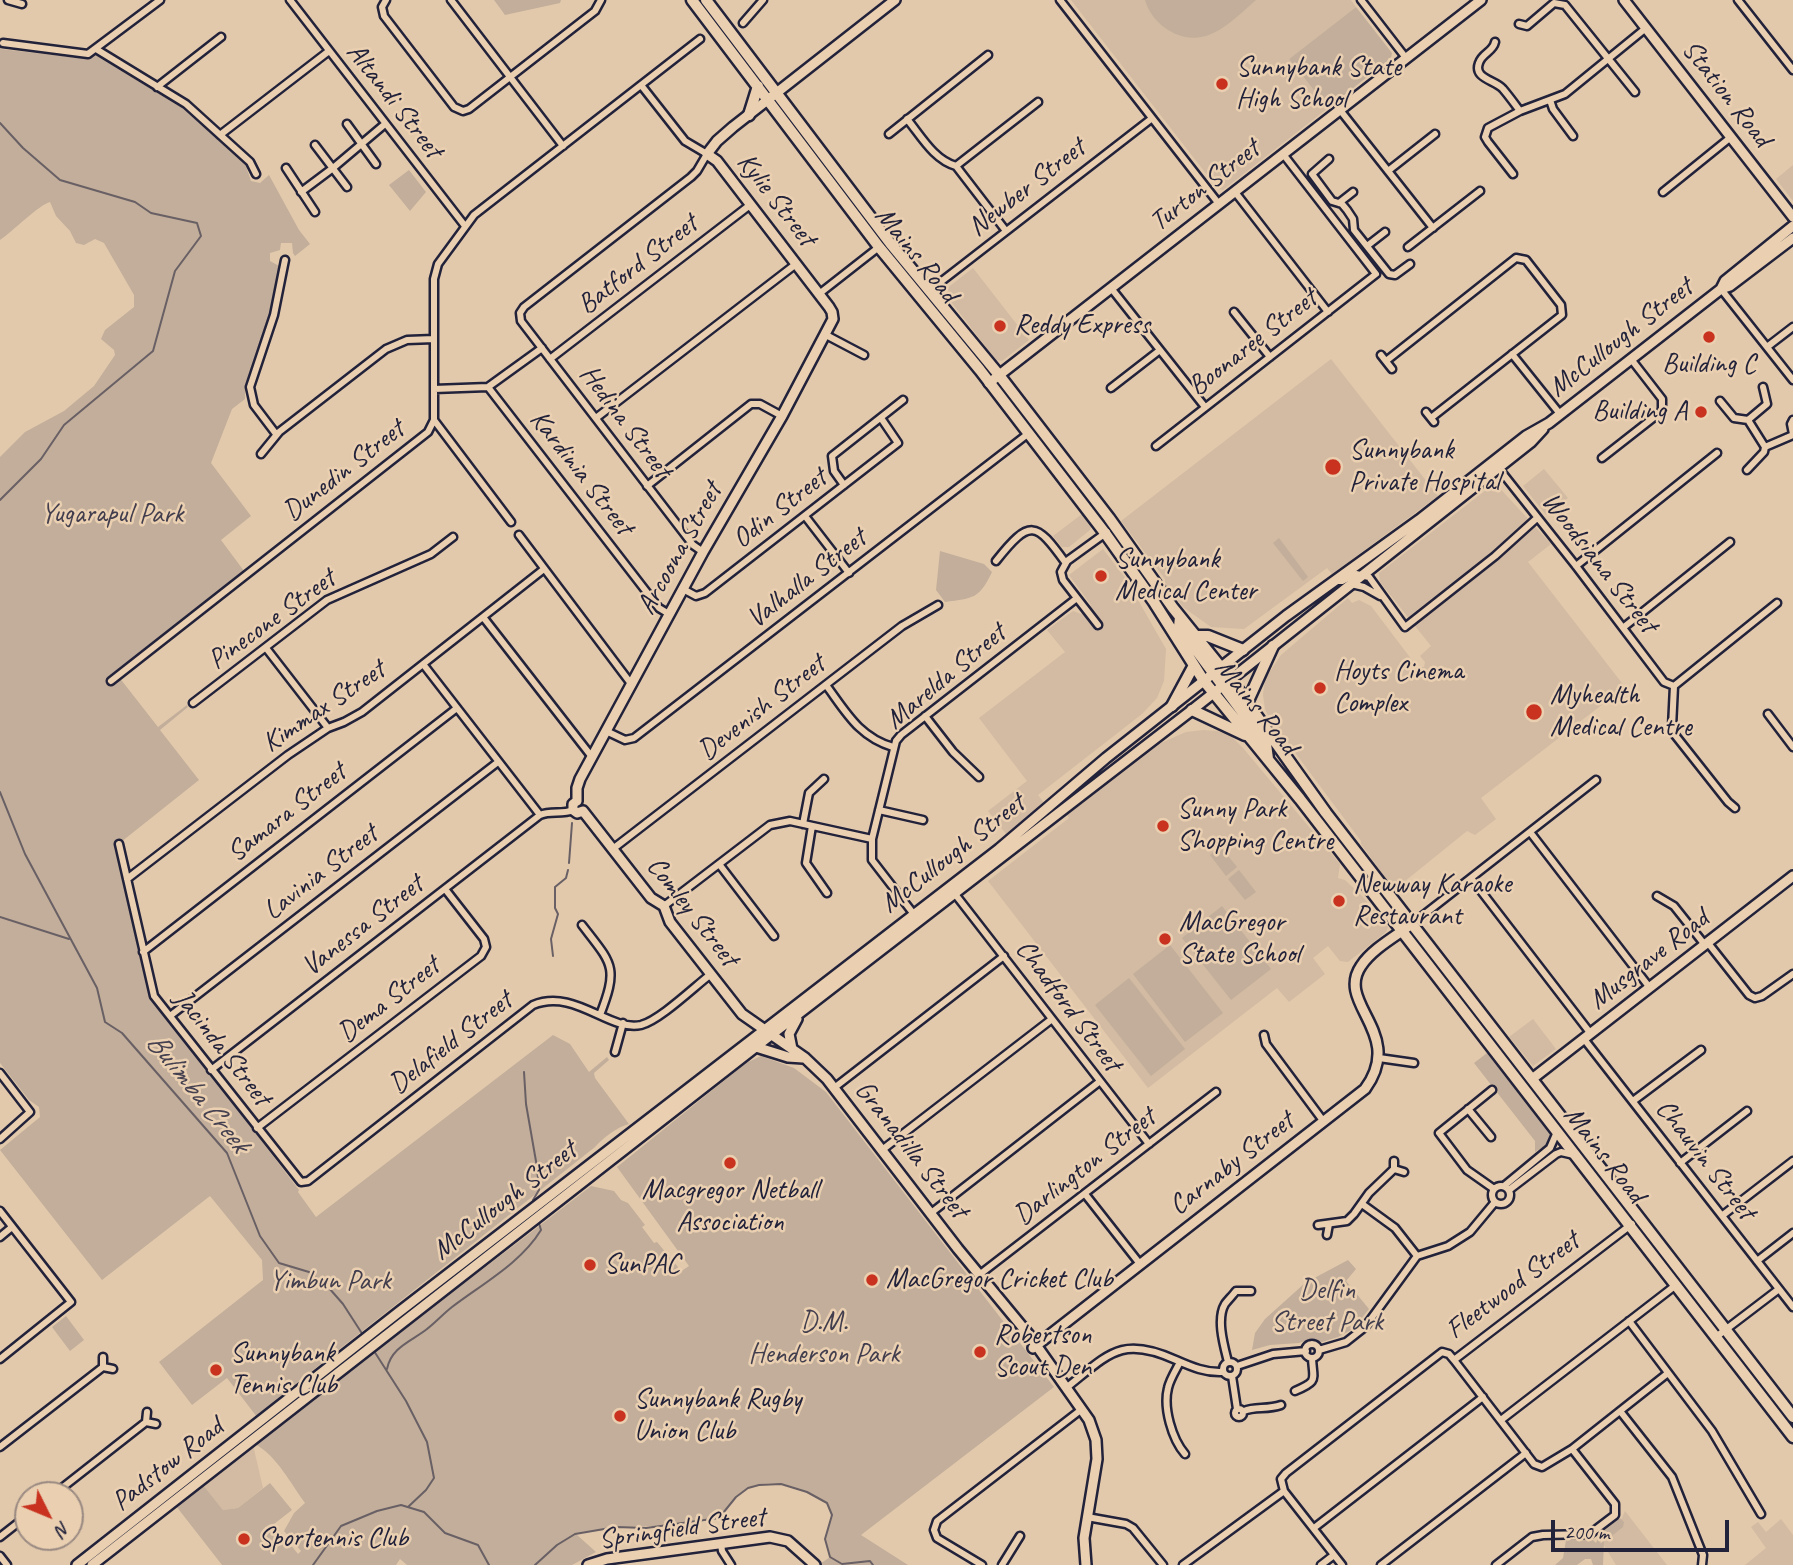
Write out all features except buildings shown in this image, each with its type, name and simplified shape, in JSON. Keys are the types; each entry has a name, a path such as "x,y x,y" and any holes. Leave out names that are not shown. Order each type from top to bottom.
{"main road":[{"name":"Mains Road","path":"692,0 879,247 1029,433 1150,596 1194,667 1208,678"},
{"name":"Mains Road","path":"706,0 909,266 999,375 1117,528 1180,617 1221,667 1222,687 1248,736 1793,1437"},
{"path":"749,115 758,86"},
{"path":"900,273 909,266"},
{"path":"1180,617 1179,627 1208,678 1222,687 1266,744 1268,759"},
{"path":"1196,636 1208,636 1243,650"},
{"path":"1247,703 1273,646"},
{"path":"1172,706 1194,667"},
{"name":"Mains Road","path":"1222,687 1247,703 1326,813 1793,1418"},
{"path":"1192,710 1248,736"}],"street":[{"path":"8,0 22,4"},
{"path":"3,43 82,55 90,53 160,0"},
{"name":"Altandi Street","path":"290,0 466,226"},
{"path":"386,0 384,16 456,109 467,110 595,11 601,0"},
{"path":"451,0 563,146"},
{"path":"743,23 763,0"},
{"path":"707,154 717,141 895,0"},
{"path":"1060,0 1219,204"},
{"path":"1361,0 1406,58"},
{"name":"Turton Street","path":"989,383 1481,0"},
{"name":"Station Road","path":"1624,0 1793,217"},
{"path":"1738,0 1793,71"},
{"path":"1519,24 1527,26 1557,1 1565,5 1635,92"},
{"path":"1513,174 1488,142 1486,133 1494,124 1565,94 1646,28"},
{"path":"157,87 221,37"},
{"name":"Dunedin Street","path":"111,681 428,432 433,420 436,270 466,226 479,211 700,39"},
{"path":"1495,42 1493,49 1478,65 1479,72 1502,88 1520,111"},
{"path":"96,49 186,104 250,162 256,174"},
{"path":"220,135 329,51"},
{"path":"888,134 988,55"},
{"name":"Kylie Street","path":"640,85 685,141 717,161 832,312 831,323"},
{"path":"1550,100 1553,110 1573,136"},
{"path":"956,166 1038,102"},
{"path":"1340,110 1433,228"},
{"name":"Newber Street","path":"929,291 1151,118"},
{"path":"907,119 936,156 956,166 1006,231"},
{"path":"347,124 376,164"},
{"path":"301,192 385,124"},
{"path":"1388,171 1435,134"},
{"path":"1662,192 1731,137"},
{"path":"315,145 347,187"},
{"name":"Hedina Street","path":"703,552 693,545 647,486 521,321 520,313 524,307 637,221 699,168 707,154"},
{"name":"Boonaree Street","path":"1156,446 1376,274 1283,154"},
{"path":"1329,159 1312,174 1332,201 1342,204 1353,219 1354,230 1392,276 1410,264"},
{"path":"286,168 316,212"},
{"path":"1408,247 1480,191"},
{"path":"1235,192 1328,312"},
{"path":"1339,203 1353,192"},
{"name":"Batford Street","path":"550,359 750,205"},
{"name":"McCullough Street","path":"1721,289 1725,281 1793,226"},
{"path":"1367,246 1385,232"},
{"name":"McCullough Street","path":"386,1322 740,1048 801,1012 1243,650 1333,581 1531,442 1560,414 1721,289 1730,286 1793,238"},
{"path":"819,294 879,247"},
{"path":"1392,369 1384,358 1516,258 1526,260 1562,304 1562,315 1431,417"},
{"path":"276,434 254,405 250,387 274,315 285,260"},
{"path":"596,418 796,264"},
{"path":"1111,288 1205,407"},
{"path":"1721,289 1793,380"},
{"path":"1234,312 1270,357"},
{"name":"Arcoona Street","path":"578,807 577,788 580,779 831,323"},
{"path":"1767,347 1793,327"},
{"path":"826,335 864,355"},
{"path":"261,454 276,434 391,346 412,339 434,339"},
{"path":"434,389 488,387 542,348"},
{"path":"1111,388 1160,350"},
{"path":"1512,354 1560,414"},
{"path":"1602,458 1662,411 1664,405 1631,359"},
{"name":"Kardinia Street","path":"488,387 659,608 669,614"},
{"path":"1720,401 1734,418 1748,420 1767,404 1763,387"},
{"path":"844,485 834,471 832,456 903,400"},
{"path":"647,486 751,404 760,404 782,416"},
{"name":"Odin Street","path":"683,589 696,596 705,593 898,443 881,418"},
{"path":"433,420 511,522"},
{"path":"1748,420 1765,447 1765,452 1748,470"},
{"path":"1765,447 1793,434 1793,421"},
{"name":"Valhalla Street","path":"606,731 625,740 634,738 1029,433"},
{"path":"1576,566 1717,453"},
{"name":"McCullough Street","path":"393,1331 756,1047 767,1033 917,918 955,894 1222,687 1495,465"},
{"name":"Woodsiana Street","path":"1495,465 1624,627 1664,682 1674,686"},
{"path":"805,516 849,573"},
{"path":"1333,581 1363,574 1371,580 1405,627 1494,556 1537,517"},
{"path":"1098,625 1061,572 1065,562 1105,533 1117,528"},
{"path":"996,561 1006,548 1022,535 1030,529 1036,529 1044,534 1065,562"},
{"path":"519,535 632,685"},
{"name":"Pinecone Street","path":"193,703 336,594 431,554 453,537"},
{"path":"1624,627 1730,542"},
{"name":"Kimmax Street","path":"127,879 288,755 328,728 362,712 544,569"},
{"path":"1350,584 1364,587 1380,596"},
{"name":"Marelda Street","path":"917,918 872,860 872,839 893,747 901,735 1077,598"},
{"path":"1735,808 1728,803 1675,735 1672,727 1674,686 1777,603"},
{"name":"Devenish Street","path":"614,848 902,626 938,605"},
{"path":"483,617 592,757"},
{"path":"266,648 328,728"},
{"path":"423,664 540,815 547,812 563,813 578,807"},
{"path":"826,685 862,732 893,747"},
{"name":"Samara Street","path":"143,952 457,708"},
{"path":"1768,714 1793,747"},
{"path":"925,716 953,752 979,777"},
{"name":"Lavinia Street","path":"170,1016 498,762"},
{"path":"803,824 809,793 824,779"},
{"path":"1414,1063 1379,1058 1375,1031 1356,995 1355,978 1365,960 1596,780"},
{"name":"Comley Street","path":"578,807 614,848 651,898 664,906 670,922 750,1021 767,1033"},
{"path":"879,810 923,820"},
{"name":"Vanessa Street","path":"211,1070 540,815"},
{"path":"664,906 770,825 790,821 872,839"},
{"path":"812,826 806,863 827,893"},
{"path":"1530,832 1650,988"},
{"name":"Jacinda Street","path":"119,844 154,996 301,1182"},
{"path":"719,864 774,936"},
{"name":"Musgrave Road","path":"1532,1079 1793,876"},
{"name":"Chauvin Street","path":"1471,878 1633,1101 1793,1307"},
{"name":"Dema Street","path":"257,1128 481,956 486,947 484,939 445,889"},
{"name":"Chadford Street","path":"955,894 1149,1144"},
{"path":"1657,896 1674,906 1749,995 1755,998 1762,996 1793,974"},
{"path":"582,925 611,965 611,986 600,1015"},
{"path":"834,1088 1004,956"},
{"name":"Delafield Street","path":"301,1182 308,1181 533,1005 544,1001 563,1001 630,1026 643,1025 711,974"},
{"path":"792,1049 789,1034 801,1012"},
{"path":"882,1150 1052,1019"},
{"path":"740,1048 750,1021"},
{"path":"615,1052 623,1023"},
{"name":"Granadilla Street","path":"767,1033 805,1058 834,1088 1082,1409 1090,1423 1097,1451 1084,1538 1086,1565"},
{"path":"1264,1035 1266,1044 1324,1122"},
{"path":"756,1047 788,1057 805,1058"},
{"path":"1633,1101 1701,1051"},
{"name":"Carnaby Street","path":"1034,1347 1365,1089 1375,1073 1379,1058"},
{"path":"0,1073 30,1112 0,1139"},
{"path":"931,1213 1099,1082"},
{"path":"1492,1090 1471,1112 1460,1115 1439,1133 1467,1170 1494,1189 1506,1188 1556,1154 1561,1152 1576,1156"},
{"name":"Darlington Street","path":"979,1275 1216,1092"},
{"path":"1680,1163 1747,1111"},
{"path":"1471,1112 1491,1138"},
{"path":"1506,1188 1550,1148 1558,1132"},
{"path":"1318,1225 1347,1221 1368,1193 1394,1169 1394,1161"},
{"path":"1723,1215 1793,1161"},
{"path":"1394,1169 1404,1172"},
{"path":"1494,1189 1492,1196 1495,1202 1501,1204 1507,1202 1510,1196 1506,1188"},
{"path":"1085,1194 1140,1264"},
{"path":"1319,1350 1346,1342 1365,1327 1417,1256 1448,1247 1470,1233 1495,1202"},
{"path":"1362,1203 1395,1228 1417,1256"},
{"path":"0,1211 71,1302 0,1359"},
{"name":"Fleetwood Street","path":"1284,1491 1281,1479 1286,1473 1442,1352 1449,1353 1454,1360 1639,1218"},
{"path":"1326,1235 1329,1224"},
{"path":"0,1237 12,1227"},
{"path":"1757,1261 1793,1233"},
{"path":"1242,1280 1242,1290"},
{"path":"1501,1420 1676,1285"},
{"path":"1716,1337 1779,1289"},
{"path":"1228,1362 1221,1318 1224,1306 1236,1291 1251,1291"},
{"path":"1629,1321 1719,1442 1761,1514"},
{"name":"Padstow Road","path":"93,1565 354,1355 386,1322"},
{"name":"Padstow Road","path":"78,1565 354,1355 393,1331"},
{"path":"1228,1362 1237,1366 1273,1354 1306,1351 1311,1344 1319,1350"},
{"path":"1064,1386 1117,1351 1134,1348 1149,1349 1204,1371 1223,1372 1232,1376"},
{"path":"1312,1358 1317,1356 1319,1350"},
{"path":"1295,1391 1306,1387 1315,1378 1312,1358 1306,1351"},
{"path":"103,1357 103,1367"},
{"path":"1454,1360 1534,1464 1542,1467 1572,1449 1668,1373"},
{"path":"1180,1362 1168,1387 1166,1400 1173,1436 1185,1454"},
{"path":"1223,1372 1223,1366 1228,1362"},
{"path":"1232,1376 1236,1373 1237,1366"},
{"path":"0,1447 103,1367 113,1369"},
{"path":"1232,1376 1240,1410 1268,1410 1281,1405"},
{"path":"1314,1528 1483,1397"},
{"path":"982,1565 937,1538 934,1530 937,1521 1082,1409"},
{"path":"1620,1411 1672,1477 1703,1555 1702,1565"},
{"path":"71,1481 146,1422 147,1412"},
{"path":"146,1422 156,1424"},
{"path":"1496,1565 1532,1538 1543,1535 1590,1534 1615,1515 1615,1504 1572,1449"},
{"path":"1381,1565 1526,1453"},
{"path":"1183,1565 1284,1491 1342,1565"},
{"path":"1087,1517 1126,1524 1133,1528 1163,1565"},
{"path":"0,1537 14,1526"},
{"path":"1002,1565 1020,1536"},
{"name":"Springfield Street","path":"588,1565 607,1559 643,1560 760,1538 780,1538 796,1547 815,1565"},
{"path":"722,1544 722,1551 731,1565"},
{"path":"1321,1565 1334,1555"},
{"path":"0,1556 7,1565"}],"shaded area":[{"name":"Sunnybank State High School","path":"1071,0 1351,0 1356,7 1289,59 1328,108 1223,190 1218,189"},
{"path":"1793,165 1793,201 1776,179"},
{"path":"973,268 1029,340 1002,361 996,360 945,294 946,289"},
{"path":"1331,359 1438,496 1332,574 1327,568 1244,629 1211,627 1183,607 1121,521"},
{"path":"1544,469 1568,498 1546,515 1523,486"},
{"path":"1495,483 1551,544 1528,562 1625,687 1481,798 1496,819 1475,835 1467,831 1394,890 1270,719 1263,695 1265,679 1281,655 1348,598 1352,603 1359,600 1371,606 1418,668 1424,667 1425,662 1420,656 1431,646 1380,582 1379,573"},
{"path":"1082,514 1091,526 1090,530 1069,547 1062,547 1053,536"},
{"path":"1103,549 1126,579 1166,649 1164,681 1157,698 1142,714 1038,795 1044,803 1006,834 988,811 1027,781 979,718 1065,652 1047,630 1073,611 1081,614 1091,605 1069,575"},
{"name":"MacGregor State School","path":"1203,730 1230,735 1243,748 1340,864 1338,878 1345,880 1363,897 1388,927 1386,932 1348,962 1340,961 1328,946 1313,958 1325,974 1289,1002 1277,988 1148,1088 988,881 1069,818 1067,815 1161,743 1186,732"},
{"path":"1533,1019 1556,1049 1533,1066 1509,1037"},
{"path":"253,1445 263,1488 238,1508 223,1510 203,1485"},
{"path":"1625,1511 1667,1565 1616,1565 1600,1539 1622,1518"},
{"path":"1781,1519 1793,1535 1793,1565 1745,1565 1766,1548 1751,1527 1758,1522 1766,1532"}],"green space":[{"path":"494,0 561,0 560,3 505,15"},
{"path":"1145,0 1256,0 1217,31 1190,38 1180,36 1162,26 1149,10"},
{"path":"1356,7 1392,53 1391,58 1328,108 1289,59"},
{"name":"Yugarapul Park","path":"0,36 1,49 79,58 97,56 182,108 245,163 251,181 260,183 269,175 299,230 310,244 295,256 292,243 281,243 280,250 270,253 270,261 279,266 272,311 245,385 245,399 232,409 211,463 251,516 221,540 244,571 115,672 158,727 187,705 188,707 160,730 199,780 116,846 149,993 299,1190 316,1217 553,1035 570,1044 589,1072 607,1057 609,1060 594,1073 595,1078 629,1124 606,1137 257,1417 227,1378 192,1405 159,1362 263,1280 262,1260 210,1196 102,1280 0,1150 40,1117 39,1107 29,1100 0,1063 0,457 25,432 64,411 94,386 115,355 114,350 101,339 105,330 134,307 134,295 104,243 95,239 84,245 76,243 70,231 56,216 50,202 0,240"},
{"path":"409,170 426,192 410,211 389,185"},
{"path":"1279,538 1308,577 1303,581 1273,543"},
{"path":"940,551 984,564 992,572 983,588 969,598 945,602 936,590"},
{"path":"1220,846 1237,867 1226,876 1210,855"},
{"path":"1239,870 1256,892 1245,900 1228,879"},
{"path":"1222,906 1271,969 1231,1000 1182,938"},
{"path":"1170,945 1223,1013 1185,1042 1133,974"},
{"path":"1129,978 1185,1049 1151,1076 1095,1005"},
{"path":"1487,1053 1551,1133 1549,1143 1535,1152 1535,1141 1474,1063"},
{"name":"D.M. Henderson Park","path":"761,1056 794,1068 826,1092 1054,1387 861,1535 908,1565 820,1564 830,1557 825,1539 832,1515 827,1503 794,1488 770,1484 747,1489 715,1519 576,1534 596,1552 572,1565 407,1565 400,1559 396,1565 222,1565 176,1506 203,1485 223,1510 238,1508 270,1483 292,1510 274,1524 298,1554 301,1551 284,1531 294,1513 305,1503 277,1463 255,1444 591,1186 614,1191 621,1200 628,1203 645,1225 642,1227 654,1243 657,1242 678,1267 677,1274 689,1266 617,1167 746,1063"},
{"name":"Delfin Street Park","path":"1348,1260 1356,1269 1346,1281 1369,1309 1353,1329 1322,1342 1311,1339 1252,1350 1255,1333 1265,1319 1305,1283"},
{"path":"66,1316 84,1340 70,1351 52,1327"},
{"path":"1620,1518 1624,1522 1623,1527 1604,1542 1603,1565 1593,1565 1591,1559 1585,1559 1577,1565 1555,1565 1563,1558 1566,1540 1589,1536 1596,1543 1599,1535"}],"waterway":[{"name":"Bulimba Creek","path":"0,123 23,148 60,180 135,202 151,213 197,223 201,236 175,271 153,351 64,425 41,459 0,500"},
{"name":"Bulimba Creek","path":"0,792 25,854 97,988 105,1022 122,1033 227,1153 260,1236 279,1263 309,1272 329,1288 363,1335"},
{"path":"569,863 572,823"},
{"path":"553,956 551,939 558,914 555,908 555,887 566,878 568,870"},
{"path":"0,917 69,939"},
{"path":"524,1072 539,1190 533,1200 534,1204"},
{"path":"387,1369 397,1350 523,1253 541,1230 538,1220"},
{"name":"Bulimba Creek","path":"374,1351 406,1401 427,1442 434,1478 408,1507"},
{"path":"535,1565 557,1545 575,1534 616,1527 646,1528 719,1518 736,1497 748,1488 781,1484 807,1492 827,1503 832,1515 825,1539 830,1557 842,1564 870,1561 873,1565"},
{"name":"Bulimba Creek","path":"313,1565 341,1526 377,1511 401,1505 424,1512 445,1533 478,1545 489,1565"}],"place":[{"name":"Sunnybank State High School","path":"1222,84"},
{"name":"Reddy Express","path":"1000,326"},
{"name":"Building C","path":"1709,337"},
{"name":"Building A","path":"1701,412"},
{"name":"Sunnybank Private Hospital","path":"1333,467"},
{"name":"Sunnybank Medical Center","path":"1101,576"},
{"name":"Hoyts Cinema Complex","path":"1320,688"},
{"name":"Myhealth Medical Centre","path":"1534,712"},
{"name":"Sunny Park Shopping Centre","path":"1163,826"},
{"name":"Newway Karaoke Restaurant","path":"1339,901"},
{"name":"MacGregor State School","path":"1165,939"},
{"name":"Macgregor Netball Association","path":"730,1163"},
{"name":"SunPAC","path":"590,1265"},
{"name":"MacGregor Cricket Club","path":"872,1280"},
{"name":"Robertson Scout Den","path":"980,1352"},
{"name":"Sunnybank Tennis Club","path":"216,1370"},
{"name":"Sunnybank Rugby Union Club","path":"620,1416"},
{"name":"Sportennis Club","path":"244,1539"}],"park label":[{"name":"Yimbun Park","path":"330,1282"}]}
